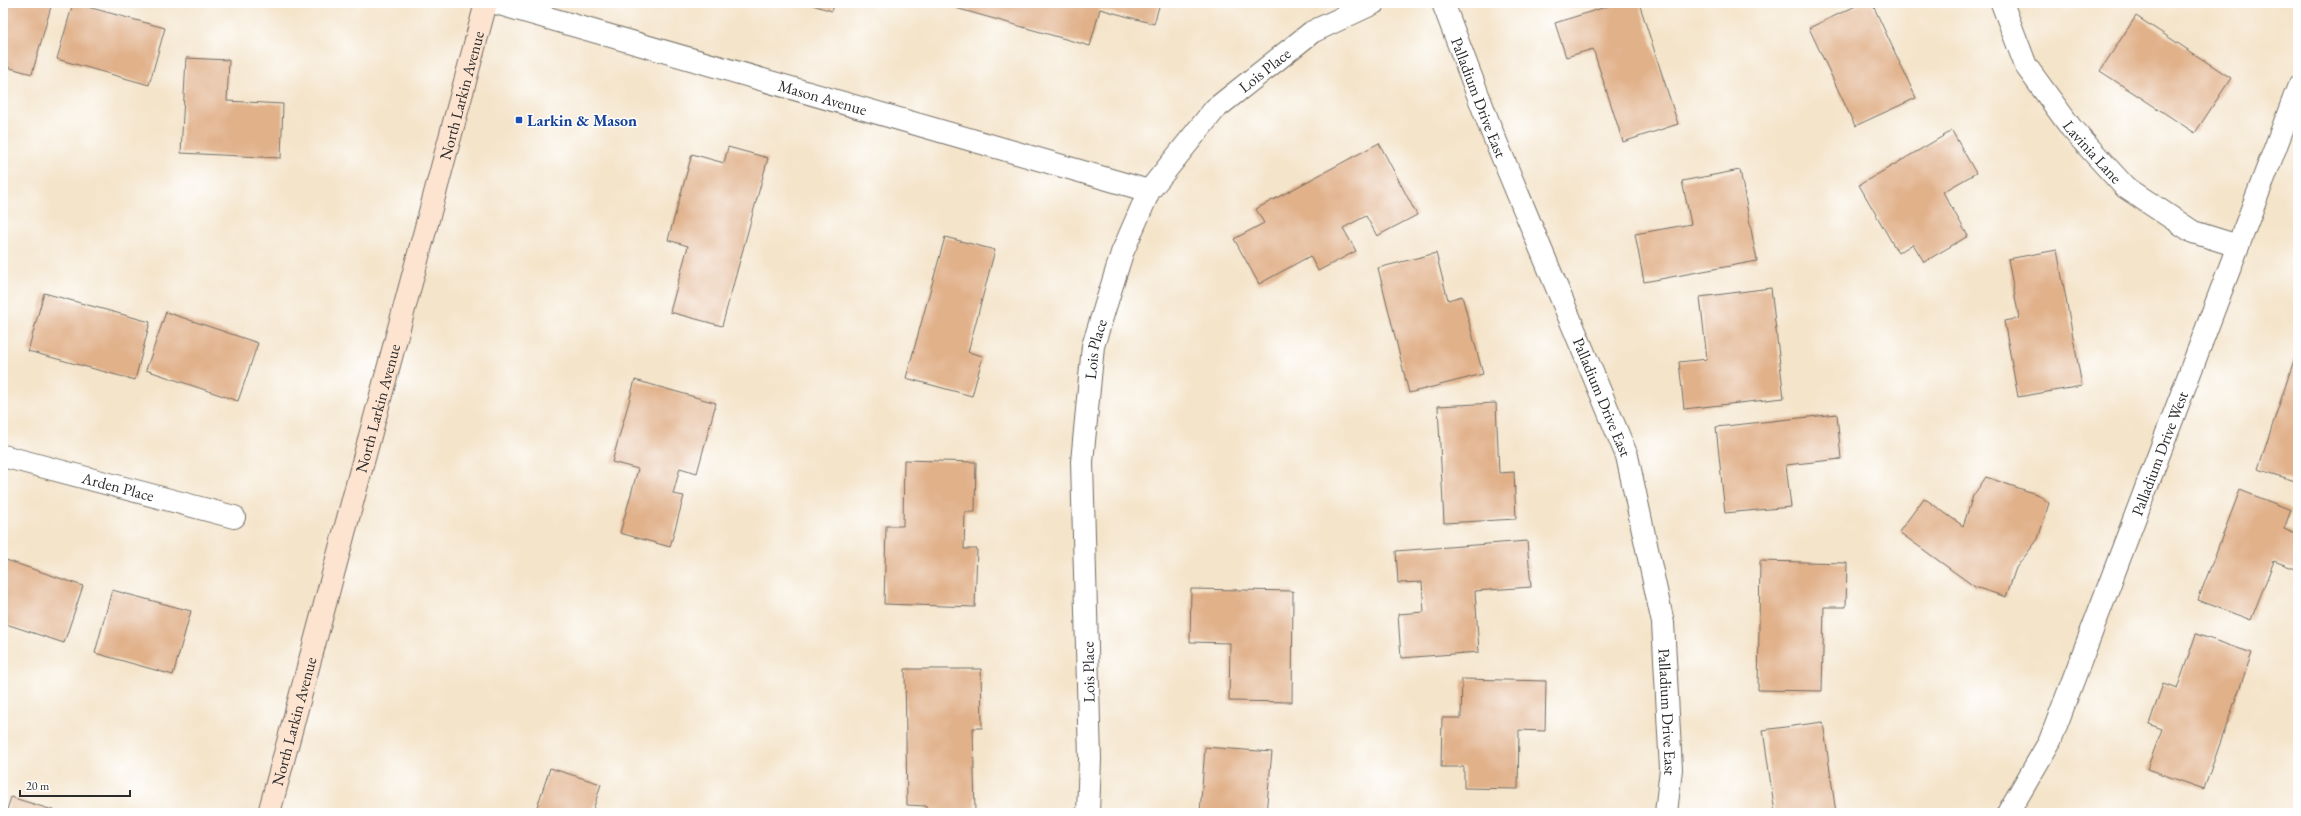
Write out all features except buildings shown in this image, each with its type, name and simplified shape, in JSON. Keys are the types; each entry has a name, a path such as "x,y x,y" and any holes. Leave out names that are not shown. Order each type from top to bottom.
{"main road":[{"name":"North Larkin Avenue","path":"268,813 486,3"}],"street":[{"name":"Mason Avenue","path":"496,3 1149,191"},
{"name":"Lois Place","path":"1088,813 1090,759 1082,462 1093,346 1122,253 1149,191 1215,109 1312,32 1374,3"},
{"name":"Palladium Drive East","path":"1443,3 1492,132 1627,456 1663,623 1671,769 1666,813"},
{"name":"Lavinia Lane","path":"2002,3 2026,66 2072,129 2125,187 2193,232 2238,246"},
{"name":"Palladium Drive West","path":"2008,813 2050,741 2298,88"},
{"name":"Arden Place","path":"3,456 234,517"}],"place":[{"name":"Larkin & Mason","path":"519,120"}]}
